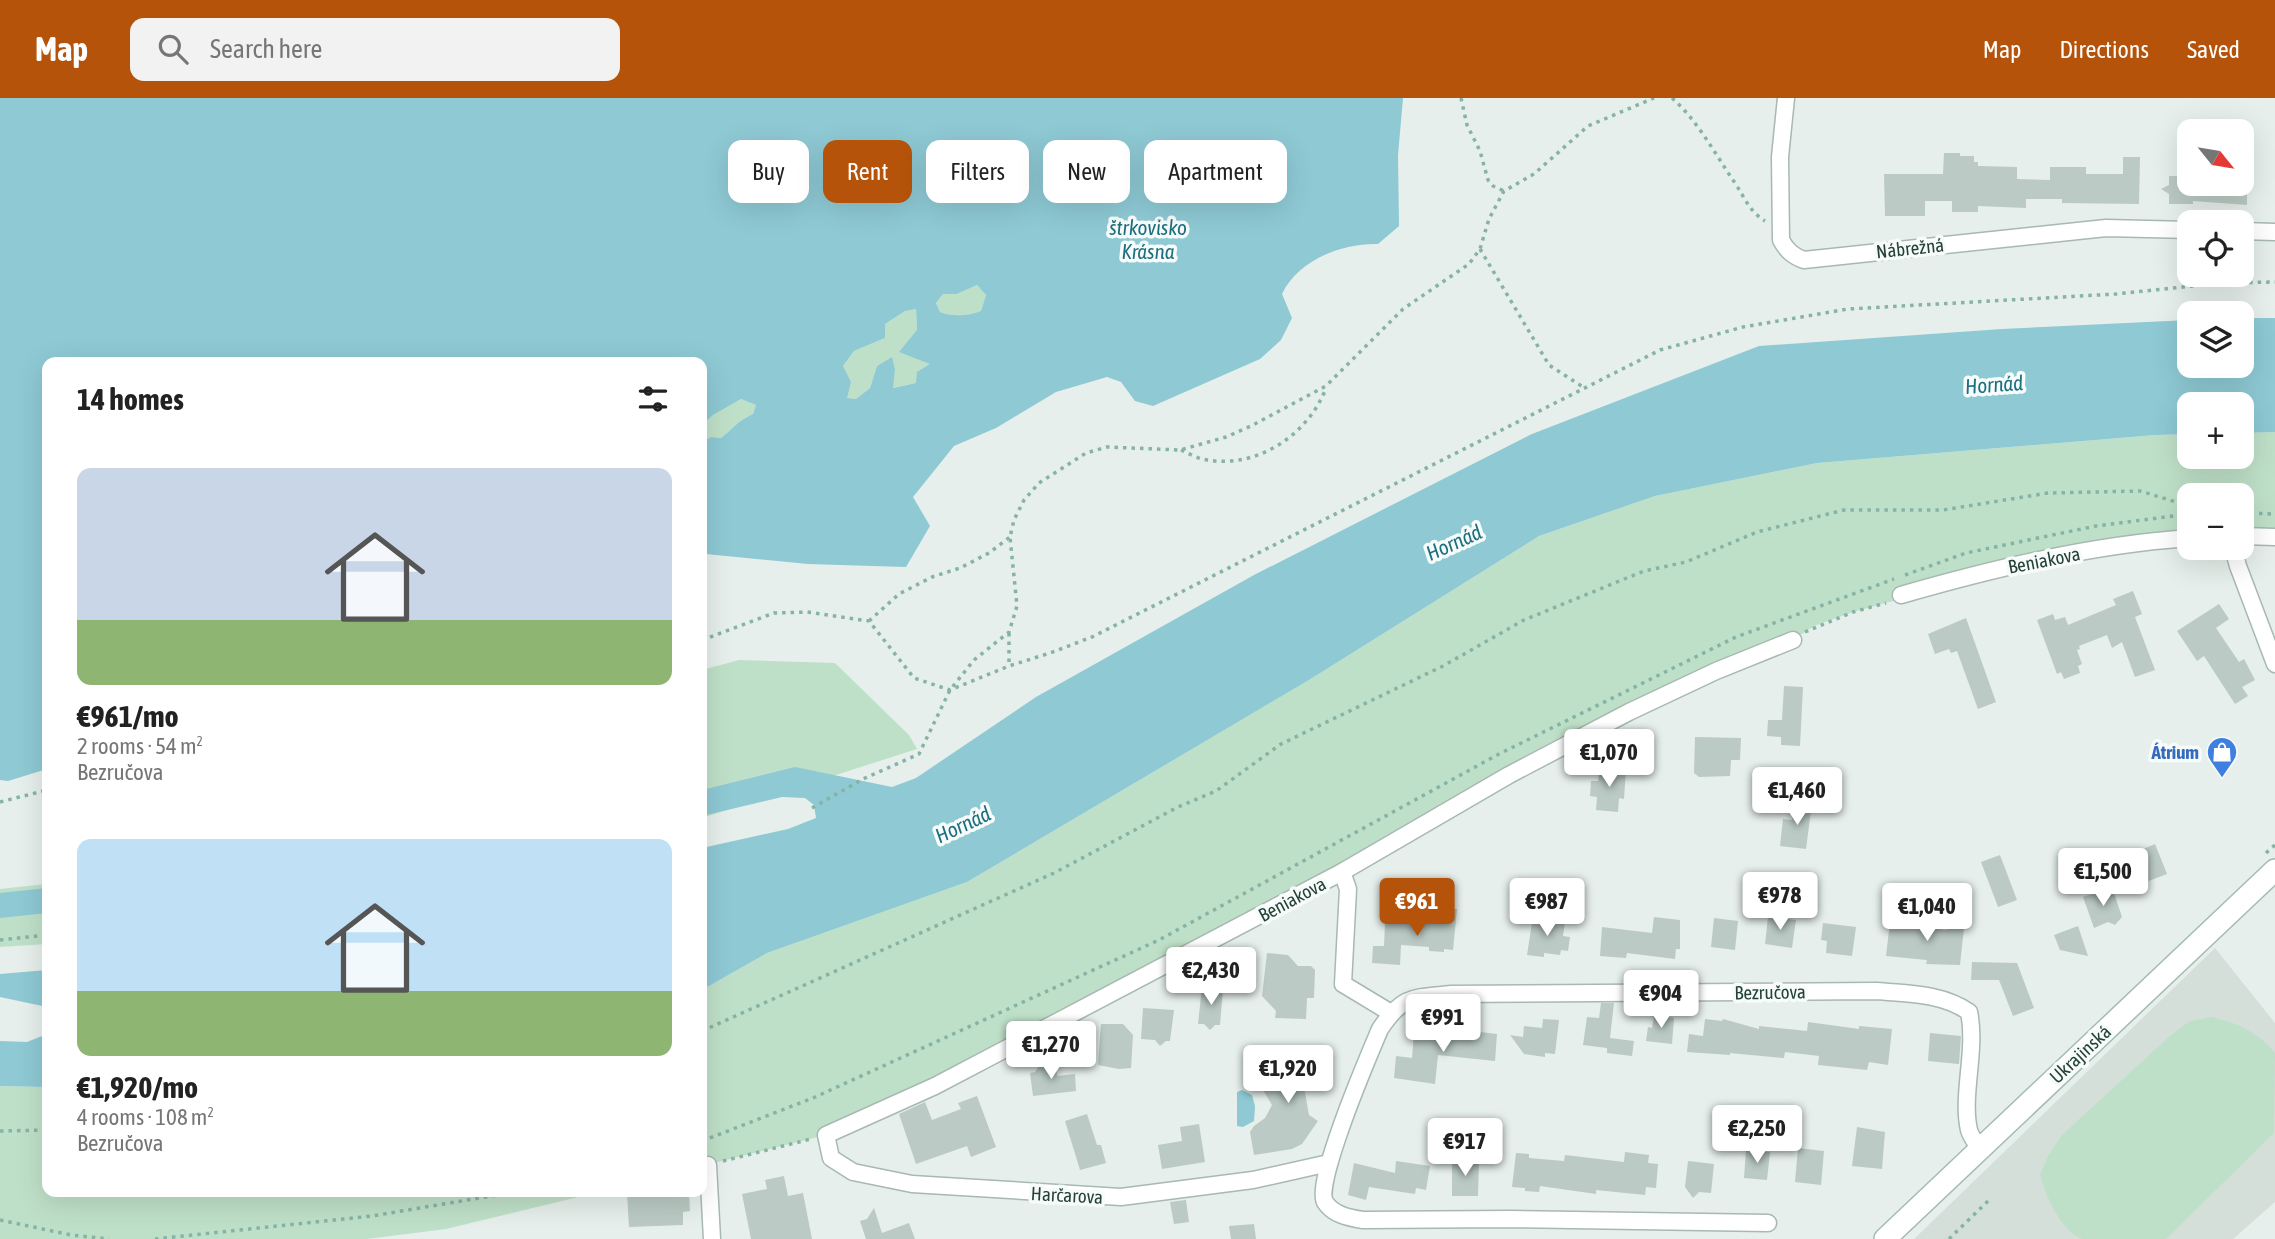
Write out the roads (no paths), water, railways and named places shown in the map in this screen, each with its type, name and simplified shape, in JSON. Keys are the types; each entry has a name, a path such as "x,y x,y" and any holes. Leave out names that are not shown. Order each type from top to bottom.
{"main road":[{"name":"Ukrajinská","path":"1885,1239 2275,870"}],"street":[{"name":"Nábrežná","path":"1786,98 1780,158 1781,240 1794,256 1804,260 2106,228 2177,230"},
{"path":"2254,232 2275,232"},
{"path":"2254,536 2275,537"},
{"name":"Beniakova","path":"1901,595 2064,554 2177,540"},
{"path":"2237,560 2275,664"},
{"name":"Beniakova","path":"826,1135 935,1086 1342,873 1509,775 1617,718 1796,637"},
{"path":"1342,873 1348,889 1343,984 1391,1013 1369,1054 1329,1163 1322,1192 1325,1202 1333,1210 1346,1217 1363,1220 1768,1223"},
{"name":"Bezručova","path":"1391,1013 1403,1002 1451,994 1877,991 1940,997 1969,1012 1972,1028 1967,1118 1969,1133 1980,1149"},
{"name":"Harčarova","path":"826,1135 831,1158 852,1172 912,1184 1037,1193 1121,1197 1254,1180 1329,1163"},
{"path":"708,1165 712,1239"}],"water":[{"name":"štrkovisko Krásna","path":"0,98 1403,98 1398,155 1399,226 1378,244 1336,250 1310,263 1299,272 1282,294 1292,318 1281,340 1260,359 1153,406 1135,401 1121,382 1107,377 1056,392 996,428 954,446 913,497 930,526 906,567 808,564 707,554 707,439 721,438 753,414 756,405 741,399 707,420 707,357 42,357 42,771 8,781 0,780","holes":["977,285 986,295 981,311 950,315 940,312 936,303 943,294 957,294","916,309 917,330 899,352 930,364 917,372 916,383 893,388 895,369 892,357 877,366 870,388 856,399 847,398 851,382 843,366 854,351 885,338 885,324 905,311"]},
{"name":"Hornád","path":"2254,318 2275,318 2275,432 2254,433 2254,392 2177,392 2177,434 1817,463 1655,496 1539,536 1309,680 967,882 767,953 707,987 707,847 788,829 816,818 814,805 805,798 782,797 707,815 707,789 795,767 892,787 916,778 1036,697 1254,575 1532,434 1759,346 2002,329 2177,321 2177,378 2254,378"},
{"path":"42,889 42,914 0,918 0,893"},
{"path":"42,970 42,1006 0,997 0,974"},
{"path":"42,1036 42,1087 0,1086 0,1041 27,1042"},
{"path":"1242,1090 1252,1095 1255,1106 1254,1121 1243,1127 1237,1126 1237,1092"}],"place":[{"name":"Átrium","path":"2222,779"}]}
